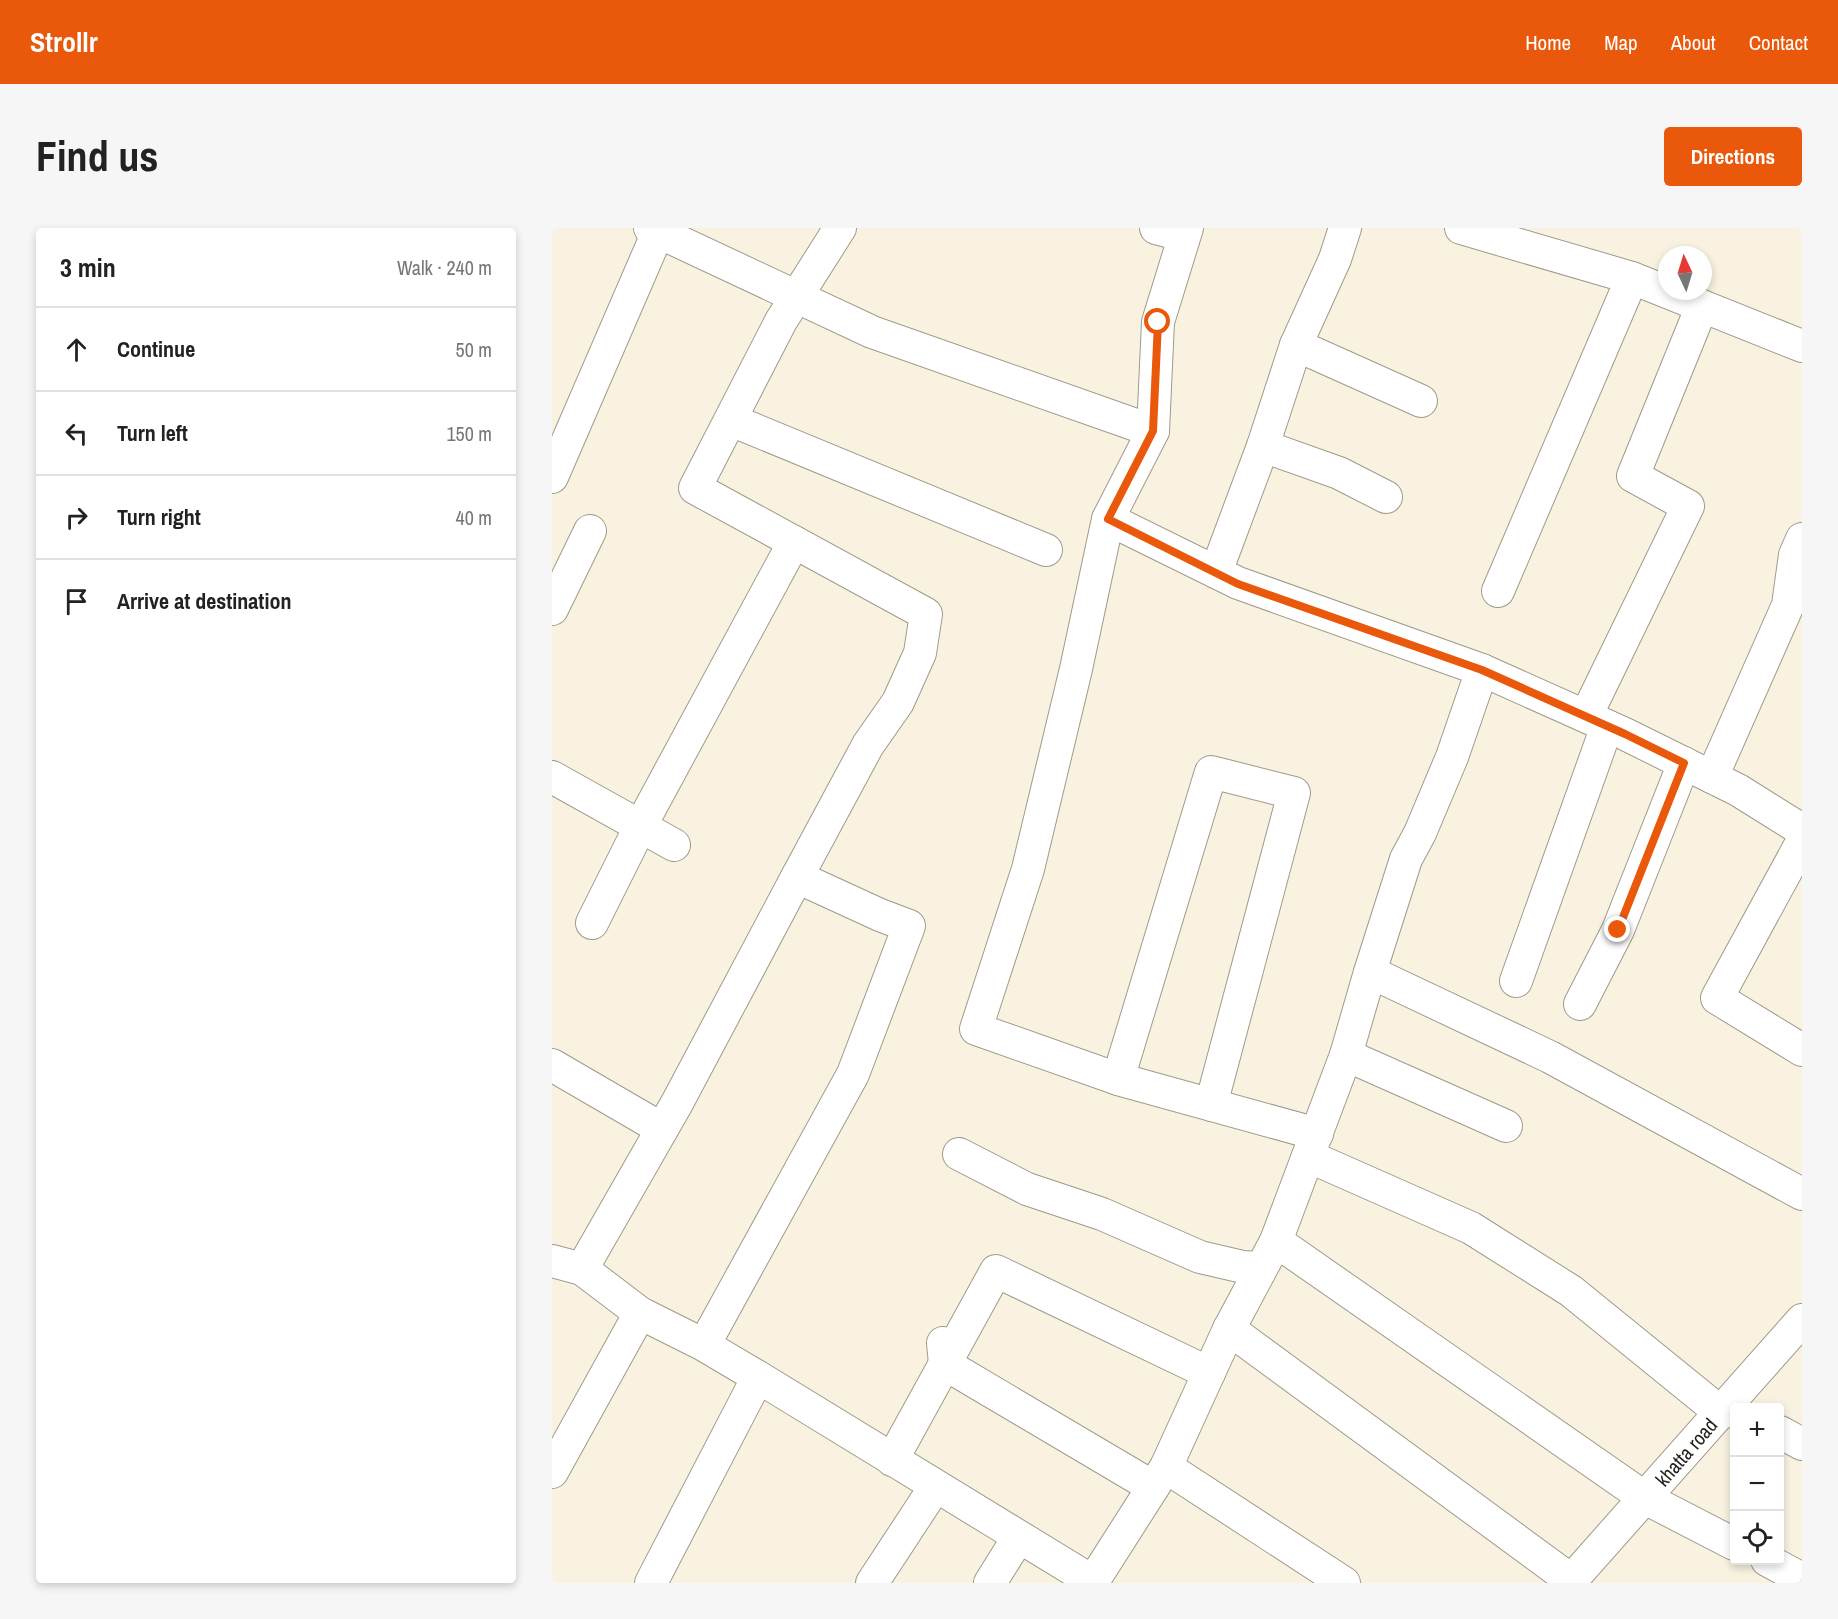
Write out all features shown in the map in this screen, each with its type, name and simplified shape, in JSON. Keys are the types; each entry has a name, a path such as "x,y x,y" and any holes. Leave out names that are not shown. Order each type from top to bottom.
{"street":[{"path":"840,228 781,321 695,488 926,614 920,654 898,702 868,745 662,1129 567,1265 640,1313 704,1345 758,1377 1093,1583 1160,1477 1229,1329 1276,1241 1346,1054 1407,860 1452,757 1482,670"},
{"path":"1216,572 1263,446 1296,345 1335,259 1345,228"},
{"path":"1461,228 1632,279 1802,346"},
{"path":"1170,229 1158,322 1153,431 1108,519 1074,680 1028,869 976,1029 1118,1079 1211,1105 1312,1145 1471,1228 1571,1291 1727,1412"},
{"path":"552,477 654,230 872,332 1153,431"},
{"path":"1498,591 1632,279"},
{"path":"1516,981 1596,721 1688,506 1633,476 1702,306"},
{"path":"1296,345 1421,402"},
{"path":"731,420 1046,550"},
{"path":"1263,446 1339,473 1386,497"},
{"path":"1108,519 1238,584 1482,670 1684,763 1738,790 1801,829 1717,998 1802,1050"},
{"path":"552,609 590,531"},
{"path":"1712,777 1788,605 1795,555 1802,539"},
{"path":"592,923 640,827 794,542"},
{"path":"1580,1004 1618,930 1684,763"},
{"path":"1118,1079 1211,772 1294,793 1211,1105"},
{"path":"552,777 674,845"},
{"path":"704,1345 853,1074 909,926 797,877"},
{"path":"1370,972 1550,1057 1802,1194"},
{"path":"1346,1054 1506,1126"},
{"path":"552,1065 662,1129"},
{"path":"959,1154 1027,1189 1102,1214 1200,1257 1243,1267 1261,1268"},
{"path":"1276,1241 1645,1498 1730,1542"},
{"path":"892,1460 943,1350 996,1271 1209,1373"},
{"path":"552,1472 640,1313"},
{"name":"khatta road","path":"1570,1582 1645,1498 1727,1412 1802,1320"},
{"path":"1229,1329 1570,1582"},
{"path":"943,1350 1344,1583"},
{"path":"651,1583 758,1377"},
{"path":"1784,1435 1802,1444"},
{"path":"872,1583 935,1487"},
{"path":"990,1583 1018,1538"},
{"path":"1776,1565 1802,1579"}],"route":[{"path":"1158,322 1153,431 1108,519 1238,584 1482,670 1684,763 1618,930"}]}
